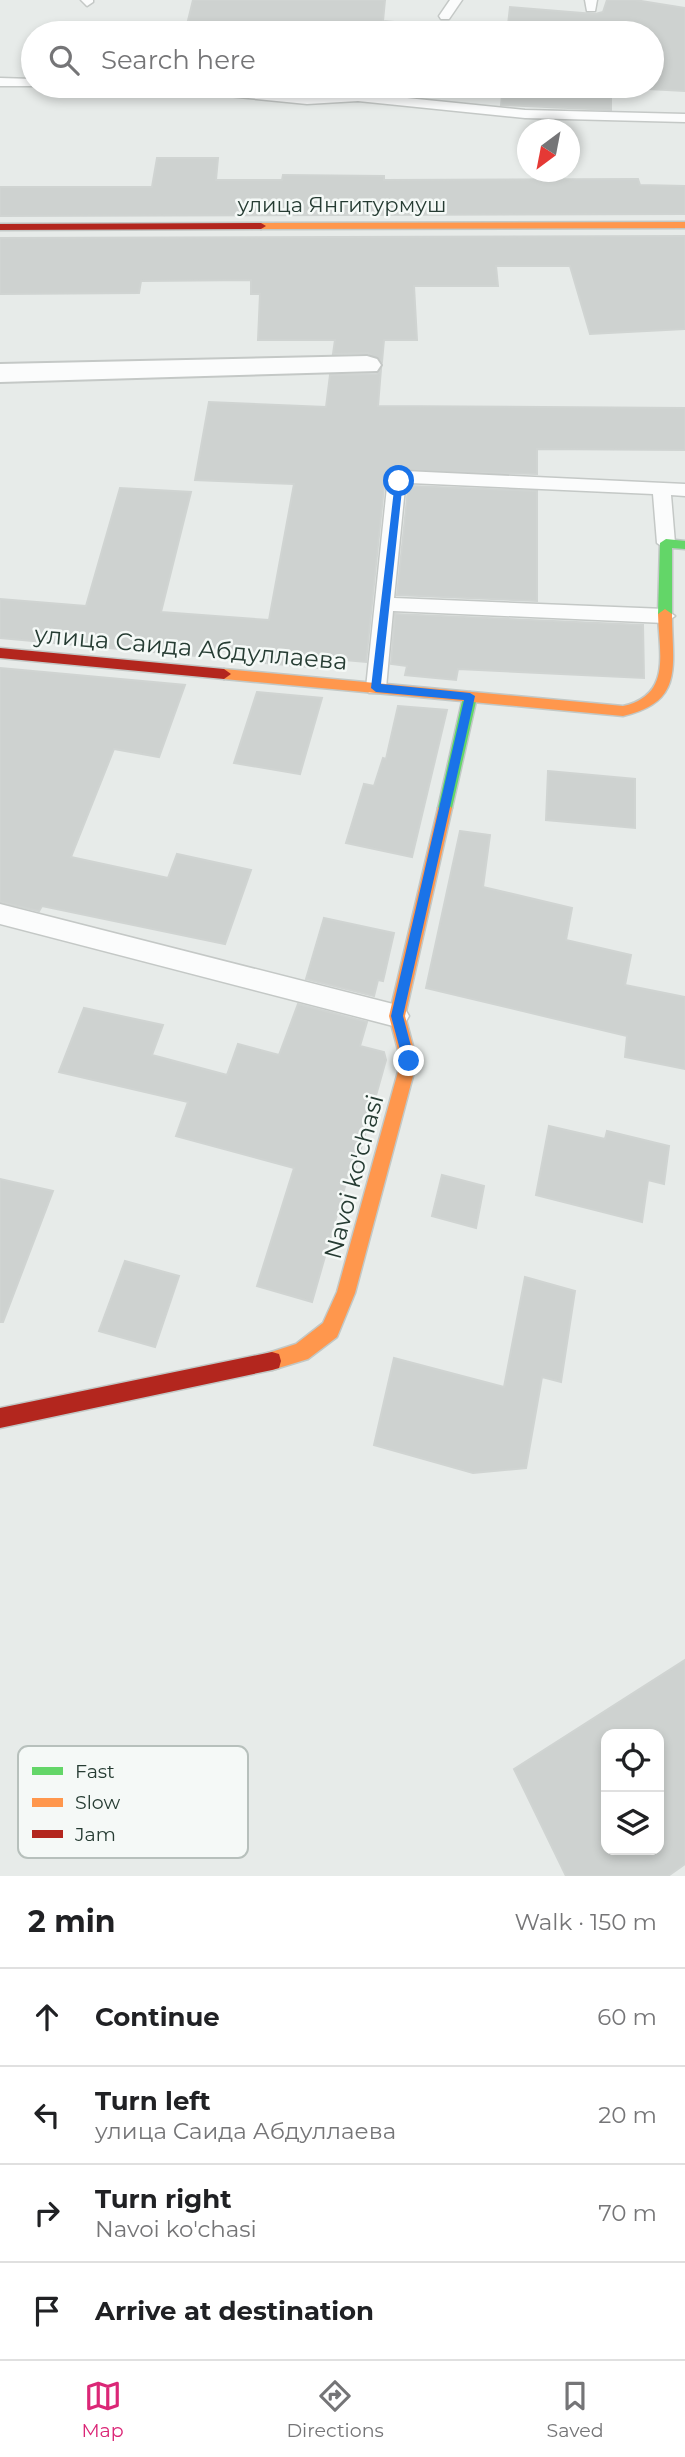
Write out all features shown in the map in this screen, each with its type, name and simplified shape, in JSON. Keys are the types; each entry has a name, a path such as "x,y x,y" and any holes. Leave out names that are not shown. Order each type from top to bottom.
{"street":[{"name":"улица Янгитурмуш","path":"0,227 685,225"},
{"path":"0,373 367,365"},
{"path":"666,544 685,545"},
{"name":"улица Саида Абдуллаева","path":"0,653 623,711 645,709 657,702 663,689 666,544"},
{"name":"Navoi ko'chasi","path":"0,1418 264,1364 301,1352 330,1330 346,1293 409,1061 397,1016 470,696"}],"lane":[{"path":"446,16 456,0"},
{"path":"0,82 21,83"},
{"path":"287,98 372,98 525,114 685,118"},
{"path":"376,688 396,487 405,477 685,490"},
{"path":"662,489 666,544"},
{"path":"384,604 665,616"},
{"path":"0,914 397,1016"}],"building":[{"path":"193,0 385,0 383,21 188,21"},
{"path":"607,0 635,0 685,8 685,91 664,90 664,21 508,21 510,7 595,14 603,12"},
{"path":"502,98 611,98 611,110 501,105"},
{"path":"157,158 218,158 216,180 282,180 283,175 384,176 384,180 517,179 517,182 638,179 640,185 685,186 685,214 0,216 0,187 152,187"},
{"path":"685,236 685,329 590,334 570,266 496,266 498,286 414,286 417,340 384,340 382,362 368,353 333,354 335,340 258,340 260,294 251,294 251,280 141,281 139,293 0,294 0,238"},
{"path":"381,369 378,406 685,408 685,450 537,449 537,474 398,471 384,487 366,662 333,659 330,669 266,663 269,654 198,649 196,656 0,638 0,599 86,606 120,488 191,492 161,612 269,620 294,484 195,480 209,402 326,407 330,375 377,374"},
{"path":"411,486 537,491 537,601 397,595 408,489"},
{"path":"395,614 643,625 644,678 458,669 456,680 405,675 407,666 391,664"},
{"path":"0,668 185,685 159,757 114,749 71,857 168,878 177,854 251,870 225,944 42,906 39,911 0,902"},
{"path":"257,692 322,698 300,774 234,763"},
{"path":"398,706 447,710 412,857 346,843 364,784 374,786 383,758 386,759"},
{"path":"548,771 635,779 635,828 546,820"},
{"path":"460,831 490,835 483,887 572,908 566,940 631,955 625,985 685,997 685,1069 625,1057 627,1036 426,988"},
{"path":"324,918 394,933 383,981 378,980 374,996 306,979"},
{"path":"298,1004 367,1022 360,1046 384,1052 386,1060 355,1170 350,1169 312,1302 257,1286 294,1168 176,1136 188,1102 59,1072 84,1008 163,1025 152,1055 227,1075 238,1044 279,1055"},
{"path":"549,1126 605,1139 607,1131 669,1146 664,1184 648,1180 642,1222 536,1195"},
{"path":"442,1175 484,1186 476,1228 432,1216"},
{"path":"0,1179 53,1191 3,1322 0,1322"},
{"path":"125,1261 179,1276 155,1347 99,1331"},
{"path":"525,1277 575,1291 561,1382 542,1377 526,1468 473,1473 374,1445 394,1358 504,1387"},
{"path":"685,1660 685,1864 668,1876 566,1876 514,1769"}],"traffic: fast":[{"path":"665,614 666,543 685,545"},
{"path":"445,808 470,697"}],"traffic: slow":[{"path":"261,226 685,225"},
{"path":"224,674 623,711 641,707 653,700 661,689 666,662 665,614"},
{"path":"272,1361 301,1352 330,1330 346,1293 409,1061 397,1016 445,808"}],"traffic: jam":[{"path":"0,227 261,226"},
{"path":"0,653 224,674"},
{"path":"0,1418 272,1361"}],"route":[{"path":"399,481 396,487 376,688 470,696 397,1016 409,1061"}]}
